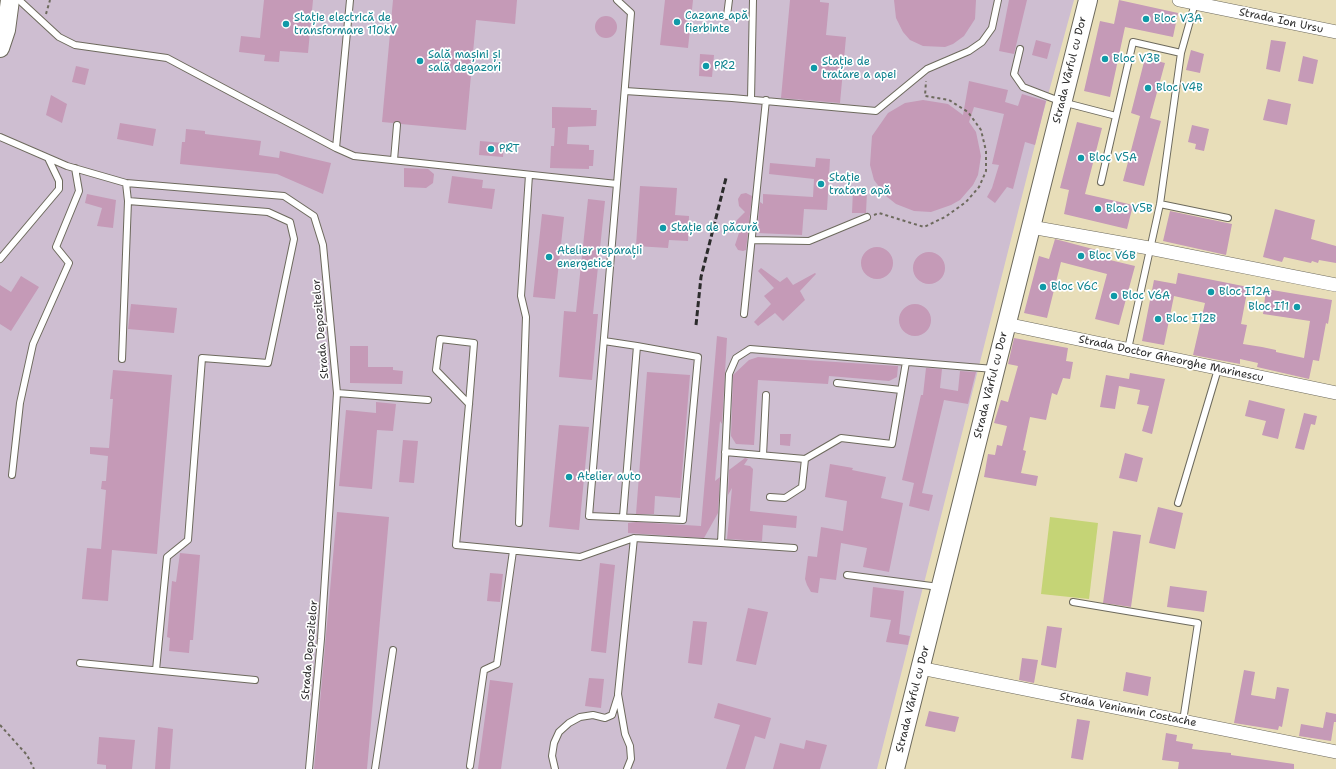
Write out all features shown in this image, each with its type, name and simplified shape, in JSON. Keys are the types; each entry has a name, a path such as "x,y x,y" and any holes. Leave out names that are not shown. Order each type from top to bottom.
{"street":[{"path":"0,48 6,30 10,0"},
{"name":"Strada Vârful cu Dor","path":"895,769 1088,0"},
{"name":"Strada Ion Ursu","path":"1179,0 1196,2 1336,32"},
{"path":"1031,227 1336,284"},
{"name":"Strada Doctor Gheorghe Marinescu","path":"1006,324 1336,393"},
{"name":"Strada Veniamin Costache","path":"920,668 1336,752"}],"lane":[{"path":"19,0 59,36 75,45 167,58 336,148 354,156 618,184"},
{"path":"336,148 350,0"},
{"path":"604,341 698,358 684,520 589,516 604,341 618,184 631,13 618,0"},
{"path":"727,16 729,0"},
{"path":"751,99 753,0"},
{"path":"625,91 766,100 876,111 927,69 969,51 982,42 992,28 998,0"},
{"path":"1128,349 1149,248 1160,204 1181,53 1196,2"},
{"path":"1101,182 1133,42 1181,53"},
{"path":"1020,50 1014,74 1023,87 1062,102 1116,116"},
{"path":"744,314 766,100"},
{"path":"394,160 397,125"},
{"name":"Strada Depozitelor","path":"0,137 75,168 126,183 284,196 314,216 323,245 337,393 321,639 309,769"},
{"path":"0,259 59,189 59,181 48,158"},
{"path":"12,475 20,403 33,344 69,263 56,247 79,191 75,168"},
{"path":"519,523 526,317 521,296 529,175"},
{"path":"122,360 128,201 126,183"},
{"path":"128,201 268,212 290,222 294,239 268,363 202,358 188,540 167,557 156,670"},
{"path":"1160,204 1228,218"},
{"path":"752,240 809,241 867,217"},
{"path":"469,404 436,370 440,339 474,343 469,404 456,545 580,557 634,538 794,548"},
{"path":"623,517 637,346"},
{"path":"721,543 729,374 736,358 750,349 995,369"},
{"path":"725,452 805,458 841,438 892,444 906,362"},
{"path":"1178,503 1218,369"},
{"path":"837,383 901,390"},
{"path":"337,393 428,400"},
{"path":"763,455 766,395"},
{"path":"770,497 785,498 802,487 805,458"},
{"path":"555,769 552,756 554,743 559,732 569,722 580,717 593,715 605,718 612,715 618,694 634,538"},
{"path":"470,766 484,670 497,664 513,551"},
{"path":"847,575 940,587"},
{"path":"1073,602 1198,623 1183,721"},
{"path":"375,769 393,650"},
{"path":"80,663 255,680"},
{"path":"618,694 625,734 630,746 630,759 627,769"}],"path":[{"path":"43,22 50,0"},
{"path":"867,217 879,213 924,227 945,217 966,202 979,187 986,171 986,151 981,130 968,112 948,100 925,96 927,69"},
{"path":"0,725 27,755 34,769"}],"shaded area":[{"path":"0,0 1074,0 1042,117 877,769 0,769"}],"green space":[{"path":"1050,517 1098,523 1089,599 1041,594"}],"building":[{"name":"Stație electrică de transformare 110kV","path":"264,0 313,0 308,53 280,51 279,62 264,61 265,55 239,52 241,36 260,38"},
{"name":"Sală mașini și sală degazori","path":"393,0 517,0 515,24 476,20 466,130 401,124 397,121 393,123 382,122"},
{"name":"Cazane apă fierbinte","path":"665,0 693,0 688,48 660,45"},
{"name":"Stație de tratare a apei","path":"790,0 820,0 820,2 829,3 826,35 846,37 840,103 781,98"},
{"path":"894,0 976,0 975,19 964,36 953,44 945,47 923,46 910,40 903,32 896,18"},
{"path":"1009,0 1027,0 1014,54 999,51"},
{"path":"1119,0 1178,13 1173,37 1125,27 1110,97 1084,91 1100,21 1114,24"},
{"path":"606,16 610,17 616,23 616,31 610,37 606,38 602,37 596,31 595,27 596,23 602,17"},
{"path":"1036,40 1051,44 1047,59 1032,55"},
{"path":"1271,40 1286,42 1280,72 1266,69"},
{"path":"1191,50 1204,54 1200,73 1186,70"},
{"name":"PR2","path":"700,54 714,55 712,77 699,76"},
{"path":"1303,56 1318,60 1313,84 1298,81"},
{"path":"1145,58 1165,63 1150,118 1161,121 1144,186 1123,181 1140,116 1131,113"},
{"path":"76,66 89,69 85,85 72,82"},
{"path":"969,81 1008,90 1005,102 1018,106 1022,94 1046,101 1035,145 1025,142 1013,189 1007,187 995,203 987,197 992,188 999,165 992,164 1004,114 974,107 969,122 976,132 981,156 978,175 973,185 960,200 931,212 914,211 896,204 886,196 874,180 870,165 872,136 888,113 905,103 923,100 948,104 963,115"},
{"path":"51,95 67,104 62,123 46,115"},
{"path":"1268,99 1291,104 1287,125 1263,120"},
{"path":"552,107 591,108 591,110 597,110 596,126 568,127 567,144 589,145 589,150 594,150 593,166 589,166 589,169 550,168 551,146 554,146 555,128 552,128"},
{"path":"1077,122 1102,128 1085,194 1133,205 1127,229 1064,214 1069,190 1060,188"},
{"path":"120,123 156,129 153,146 117,139"},
{"path":"1192,125 1209,129 1204,151 1195,149 1196,144 1188,142"},
{"path":"186,129 205,131 205,134 261,141 259,155 279,158 280,151 331,163 323,194 277,174 180,164 182,142 185,142"},
{"name":"PRT","path":"480,141 504,143 503,157 479,155"},
{"path":"816,158 830,159 827,210 804,209 802,235 757,233 760,202 763,204 763,194 813,197 814,179 769,174 770,163 815,167"},
{"path":"404,168 428,169 434,174 433,183 426,188 404,187"},
{"path":"452,176 483,180 482,188 495,189 492,209 448,203"},
{"name":"Stație de păcură","path":"640,186 677,188 675,215 689,216 688,241 669,240 668,248 636,246"},
{"path":"853,190 867,191 866,213 852,213"},
{"path":"746,193 752,196 746,250 743,251 738,250 735,245 739,233 735,225 737,220 745,212 739,206 738,199 741,194"},
{"path":"87,194 116,200 113,228 97,226 102,208 85,203"},
{"path":"588,199 605,201 593,314 598,314 592,380 559,377 564,311 576,312"},
{"path":"1275,209 1315,220 1311,239 1336,246 1336,263 1319,260 1318,263 1312,261 1311,263 1284,257 1282,262 1263,257"},
{"path":"1170,211 1232,224 1226,255 1163,241"},
{"name":"Atelier reparații energetice","path":"542,214 564,217 555,299 533,297"},
{"path":"1055,239 1112,254 1110,260 1135,266 1119,325 1095,319 1107,274 1061,262 1047,318 1024,313 1039,256 1049,259"},
{"path":"874,247 880,247 890,254 893,263 892,269 886,276 880,279 874,279 864,272 861,266 861,260 868,250"},
{"path":"926,252 932,252 942,259 945,268 944,274 938,281 932,284 926,284 916,277 913,271 913,265 920,255"},
{"path":"761,268 780,282 787,277 793,285 815,273 816,274 800,291 805,300 783,321 775,313 758,326 754,322 771,304 764,296 774,288 758,271"},
{"path":"1178,273 1248,287 1241,324 1247,325 1243,344 1276,350 1276,352 1304,358 1310,321 1263,314 1266,289 1332,300 1319,361 1313,360 1309,379 1257,367 1258,363 1240,359 1240,364 1193,355 1205,303 1174,296 1164,345 1142,341 1154,280 1176,284"},
{"path":"21,276 39,287 11,331 0,324 0,285 11,292"},
{"path":"131,304 177,308 174,333 128,329"},
{"path":"912,304 918,304 928,311 931,320 930,326 924,333 918,336 912,336 902,329 899,323 899,317 906,307"},
{"path":"717,336 727,338 722,424 720,421 715,481 720,477 718,513 704,538 628,533 628,523 636,522 701,526"},
{"path":"1014,338 1068,348 1066,361 1073,362 1070,379 1063,378 1057,395 1052,393 1046,420 1030,417 1023,450 1026,451 1021,473 1038,476 1036,486 984,477 988,454 995,455 997,445 1002,446 1007,426 994,423 1001,400 1008,402 1018,366 1008,364"},
{"path":"350,346 368,346 368,367 393,367 393,370 403,371 402,384 350,383"},
{"path":"758,357 898,366 897,377 889,381 829,376 828,384 758,380 754,445 736,444 731,436 733,375 749,360"},
{"path":"926,368 942,369 940,388 958,391 960,371 976,372 968,404 944,400 922,493 933,495 929,511 909,506 914,483 902,480 921,395 923,395"},
{"path":"113,370 172,375 157,554 112,550 108,601 82,599 87,548 101,549 106,490 101,489 102,481 106,481 108,456 90,454 90,447 109,448 113,399 110,399"},
{"path":"647,372 690,375 680,498 655,496 654,514 636,514"},
{"path":"1130,373 1165,379 1152,434 1142,431 1149,406 1137,404 1140,390 1119,386 1115,409 1100,407 1106,375 1129,379"},
{"path":"1249,400 1285,409 1278,439 1262,435 1266,421 1245,416"},
{"path":"376,402 396,404 393,431 377,430 372,489 339,486 346,410 376,413"},
{"path":"1304,413 1317,416 1315,425 1311,424 1304,450 1295,448"},
{"name":"Atelier auto","path":"559,425 589,427 579,530 549,527"},
{"path":"780,434 791,434 790,446 780,445"},
{"path":"403,440 418,441 414,483 399,482"},
{"path":"1125,453 1143,458 1137,482 1119,478"},
{"path":"745,458 748,459 744,465 750,466 753,469 750,511 797,516 796,528 763,525 762,541 727,539 732,488 728,495 729,470"},
{"path":"830,464 853,468 852,470 886,477 881,498 903,503 889,572 863,567 867,548 841,543 836,580 820,578 818,593 811,592 805,579 808,556 817,557 821,527 843,531 847,501 825,497"},
{"path":"1158,507 1183,513 1175,549 1149,543"},
{"path":"337,512 389,517 367,769 314,769"},
{"path":"1113,531 1141,535 1131,607 1103,603"},
{"path":"180,553 200,555 193,640 190,640 189,653 169,651 170,638 167,637 172,581 176,582"},
{"path":"600,563 615,565 606,653 591,651"},
{"path":"490,573 503,574 500,602 487,601"},
{"path":"1170,586 1207,591 1204,612 1167,607"},
{"path":"873,587 904,591 899,634 910,636 908,645 886,642 891,620 870,617"},
{"path":"748,608 768,612 756,665 736,661"},
{"path":"693,621 707,622 702,665 688,663"},
{"path":"1047,626 1062,628 1056,668 1041,665"},
{"path":"1022,658 1038,660 1034,683 1019,680"},
{"path":"1244,670 1255,672 1251,695 1275,699 1277,687 1289,689 1282,727 1279,726 1278,730 1234,723"},
{"path":"1126,672 1151,677 1148,696 1123,691"},
{"path":"589,678 604,679 601,708 585,706"},
{"path":"490,680 513,683 501,769 478,769"},
{"path":"718,703 771,718 765,739 755,736 745,769 726,769 740,725 714,718"},
{"path":"929,711 959,717 955,732 925,726"},
{"path":"1326,712 1336,714 1336,722 1334,722 1331,741 1299,736 1301,724 1323,728"},
{"path":"1077,719 1090,721 1083,760 1071,758"},
{"path":"158,727 173,729 170,769 155,769"},
{"path":"1166,733 1177,735 1176,741 1193,744 1192,749 1231,753 1231,755 1294,764 1294,769 1178,769 1179,762 1162,760"},
{"path":"99,737 135,740 132,769 106,769 106,765 97,764"},
{"path":"806,740 827,745 820,769 773,769 780,743 804,749"}],"railway":[{"path":"696,325 701,277 726,178"}],"place":[{"name":"Bloc V3A","path":"1146,19"},
{"name":"Cazane apă fierbinte","path":"677,22"},
{"name":"Stație electrică de transformare 110kV","path":"286,24"},
{"name":"Bloc V3B","path":"1105,59"},
{"name":"Sală mașini și sală degazori","path":"420,61"},
{"name":"PR2","path":"706,66"},
{"name":"Stație de tratare a apei","path":"814,68"},
{"name":"Bloc V4B","path":"1148,88"},
{"name":"PRT","path":"491,149"},
{"name":"Bloc V5A","path":"1081,158"},
{"name":"Stație tratare apă","path":"821,184"},
{"name":"Bloc V5B","path":"1098,209"},
{"name":"Stație de păcură","path":"663,228"},
{"name":"Bloc V6B","path":"1081,256"},
{"name":"Atelier reparații energetice","path":"549,257"},
{"name":"Bloc V6C","path":"1043,287"},
{"name":"Bloc I12A","path":"1211,292"},
{"name":"Bloc V6A","path":"1114,296"},
{"name":"Bloc I11","path":"1297,307"},
{"name":"Bloc I12B","path":"1158,319"},
{"name":"Atelier auto","path":"569,477"}]}
